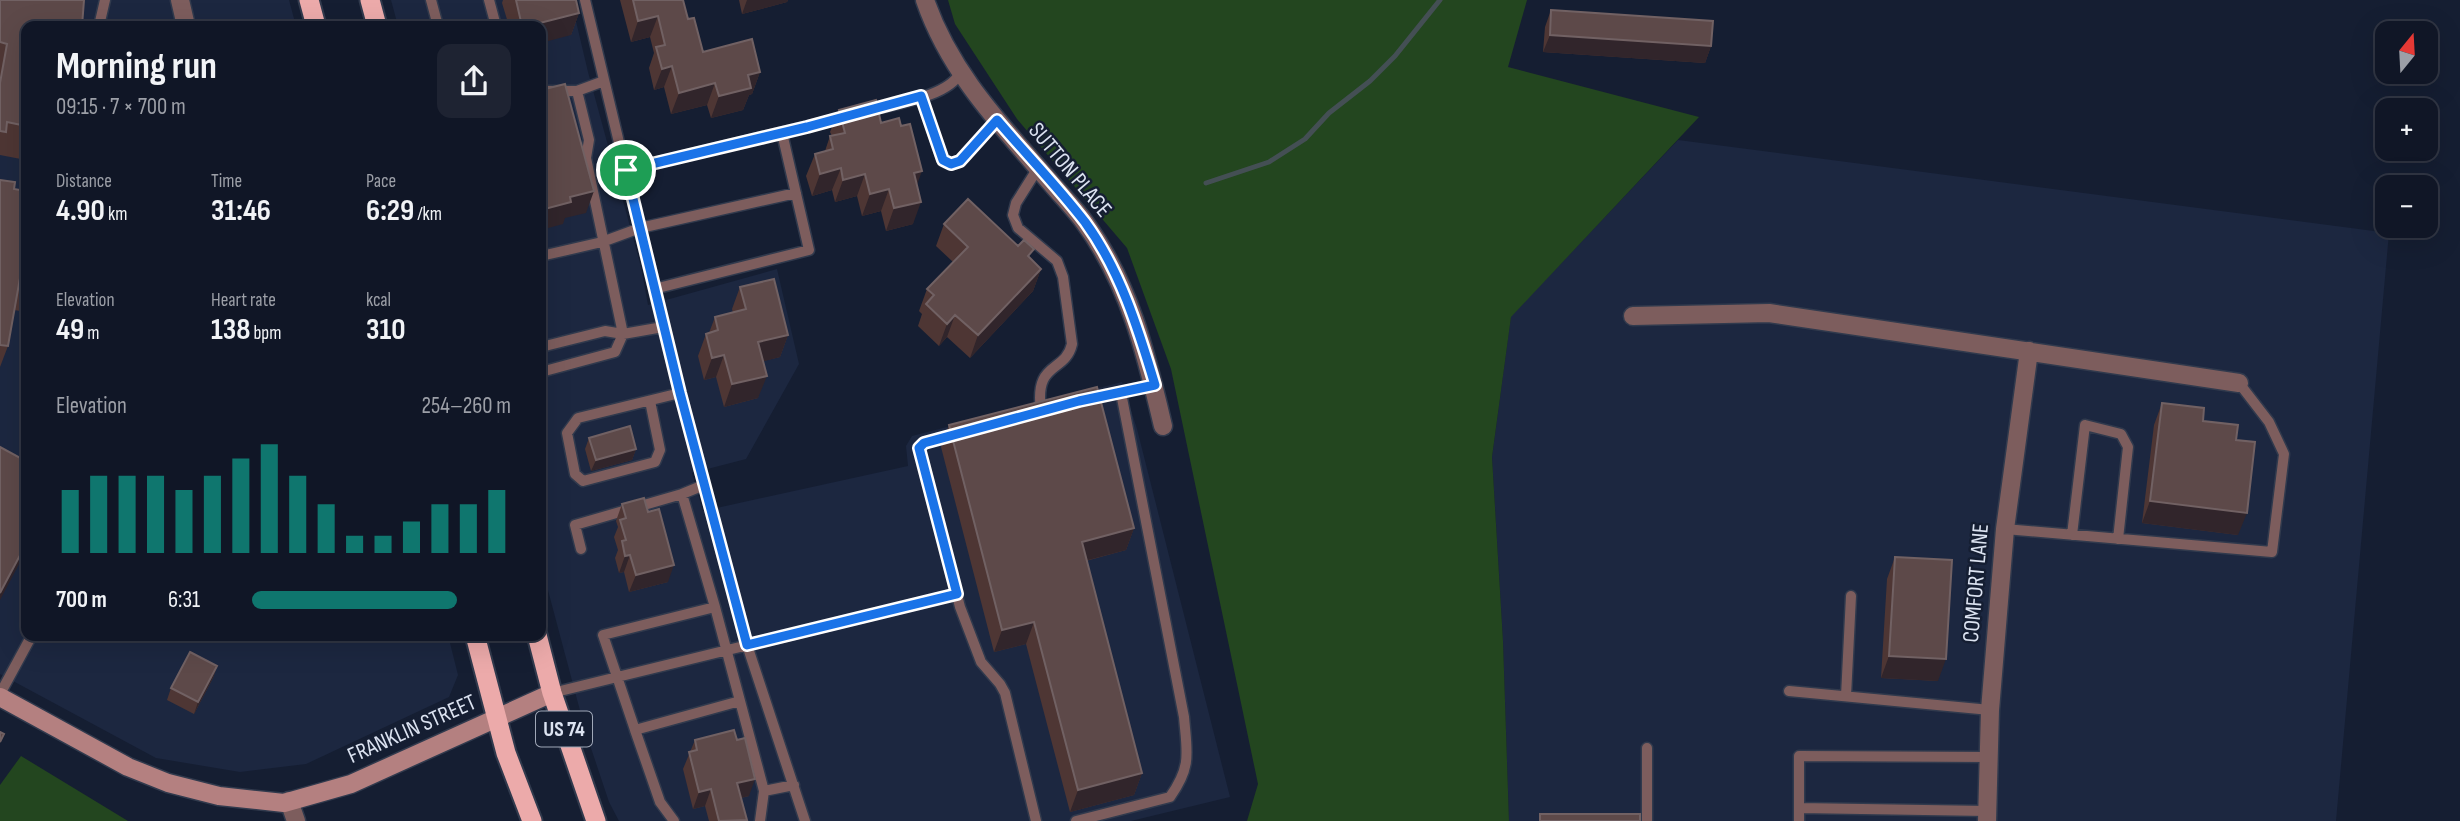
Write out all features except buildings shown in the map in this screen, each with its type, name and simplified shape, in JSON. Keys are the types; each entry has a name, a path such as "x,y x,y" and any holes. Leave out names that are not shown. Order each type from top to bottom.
{"highway":[{"path":"309,0 315,21"},
{"path":"370,0 376,21"},
{"name":"US 74","path":"477,641 506,753 532,821"},
{"name":"US 74","path":"539,641 552,692 596,821"}],"main road":[{"name":"FRANKLIN STREET","path":"289,802 351,783 552,692"},
{"path":"0,695 128,767 168,783 219,796 289,802"}],"street":[{"path":"180,0 185,21"},
{"name":"SUTTON PLACE","path":"925,0 935,30 960,73 1085,223 1105,255 1139,330 1155,385 1163,426"},
{"path":"1633,316 1769,313 2239,383"},
{"name":"COMFORT LANE","path":"1987,816 1990,710 2005,529 2029,351"},
{"path":"289,802 296,821"}],"lane":[{"path":"100,21 105,0"},
{"path":"431,0 437,21"},
{"path":"489,0 495,21"},
{"path":"585,0 663,327 704,485 747,645 805,821"},
{"path":"626,170 921,96 946,87 960,73"},
{"path":"546,91 577,91 604,81"},
{"path":"546,371 615,352 623,334 586,158 589,140 577,91"},
{"path":"921,96 946,163 960,161 997,120"},
{"path":"654,289 809,250 782,133"},
{"path":"1038,168 1016,203 1013,215 1018,228 1057,261 1063,277 1072,344 1070,352 1043,378 1038,393 1041,411"},
{"path":"546,255 602,242 640,228 796,193"},
{"path":"546,346 605,331 623,334 663,327"},
{"path":"2005,529 2272,552 2284,454 2270,422 2239,383"},
{"path":"1079,401 1155,385"},
{"path":"650,401 660,450 655,462 583,481 575,474 567,433 578,418 680,393"},
{"path":"1076,821 1170,797 1183,779 1187,758 1184,717 1121,393"},
{"path":"1028,415 1054,408"},
{"path":"2072,535 2085,425 2121,434 2128,447 2118,539"},
{"path":"963,432 924,443 919,448 957,594 981,662 1005,693 1036,821"},
{"path":"581,549 575,526 704,485"},
{"path":"682,494 764,791 760,821"},
{"path":"552,692 957,594"},
{"path":"1846,696 1851,596"},
{"path":"674,821 660,802 603,635 715,607"},
{"path":"0,695 29,641"},
{"path":"1790,691 1990,710"},
{"path":"635,730 740,701"},
{"path":"1647,748 1647,821"},
{"path":"1799,821 1799,756 1989,757"},
{"path":"764,791 793,785"},
{"path":"1799,808 1987,816"}],"shaded area":[{"path":"0,0 289,0 295,21 21,21 21,641 450,641 458,675 449,697 306,764 240,772 156,758 0,674"},
{"path":"391,0 571,0 641,267 648,305 777,269 799,364 746,459 692,473 703,511 908,466 906,446 912,436 1122,382 1137,429 1230,797 1131,821 619,821 609,802 586,733 546,583 546,21 397,21"},
{"path":"1678,140 2375,231 2375,238 2389,238 2336,821 1509,821 1503,641 1492,457 1511,316"}],"green space":[{"path":"948,0 1527,0 1508,67 1699,117 1511,317 1492,457 1503,641 1509,821 1247,821 1258,784 1171,369 1127,248 1017,119 955,24"},
{"path":"21,756 128,821 0,821 0,785"}],"waterway":[{"path":"1206,183 1269,162 1305,139 1329,113 1370,81 1395,56 1440,0"}],"route":[{"path":"921,96 943,160 951,164 960,161 997,120 1085,223 1105,255 1139,330 1155,385 1079,401 924,443 919,448 957,594 747,645 663,327 626,170 807,127 921,96"}]}
